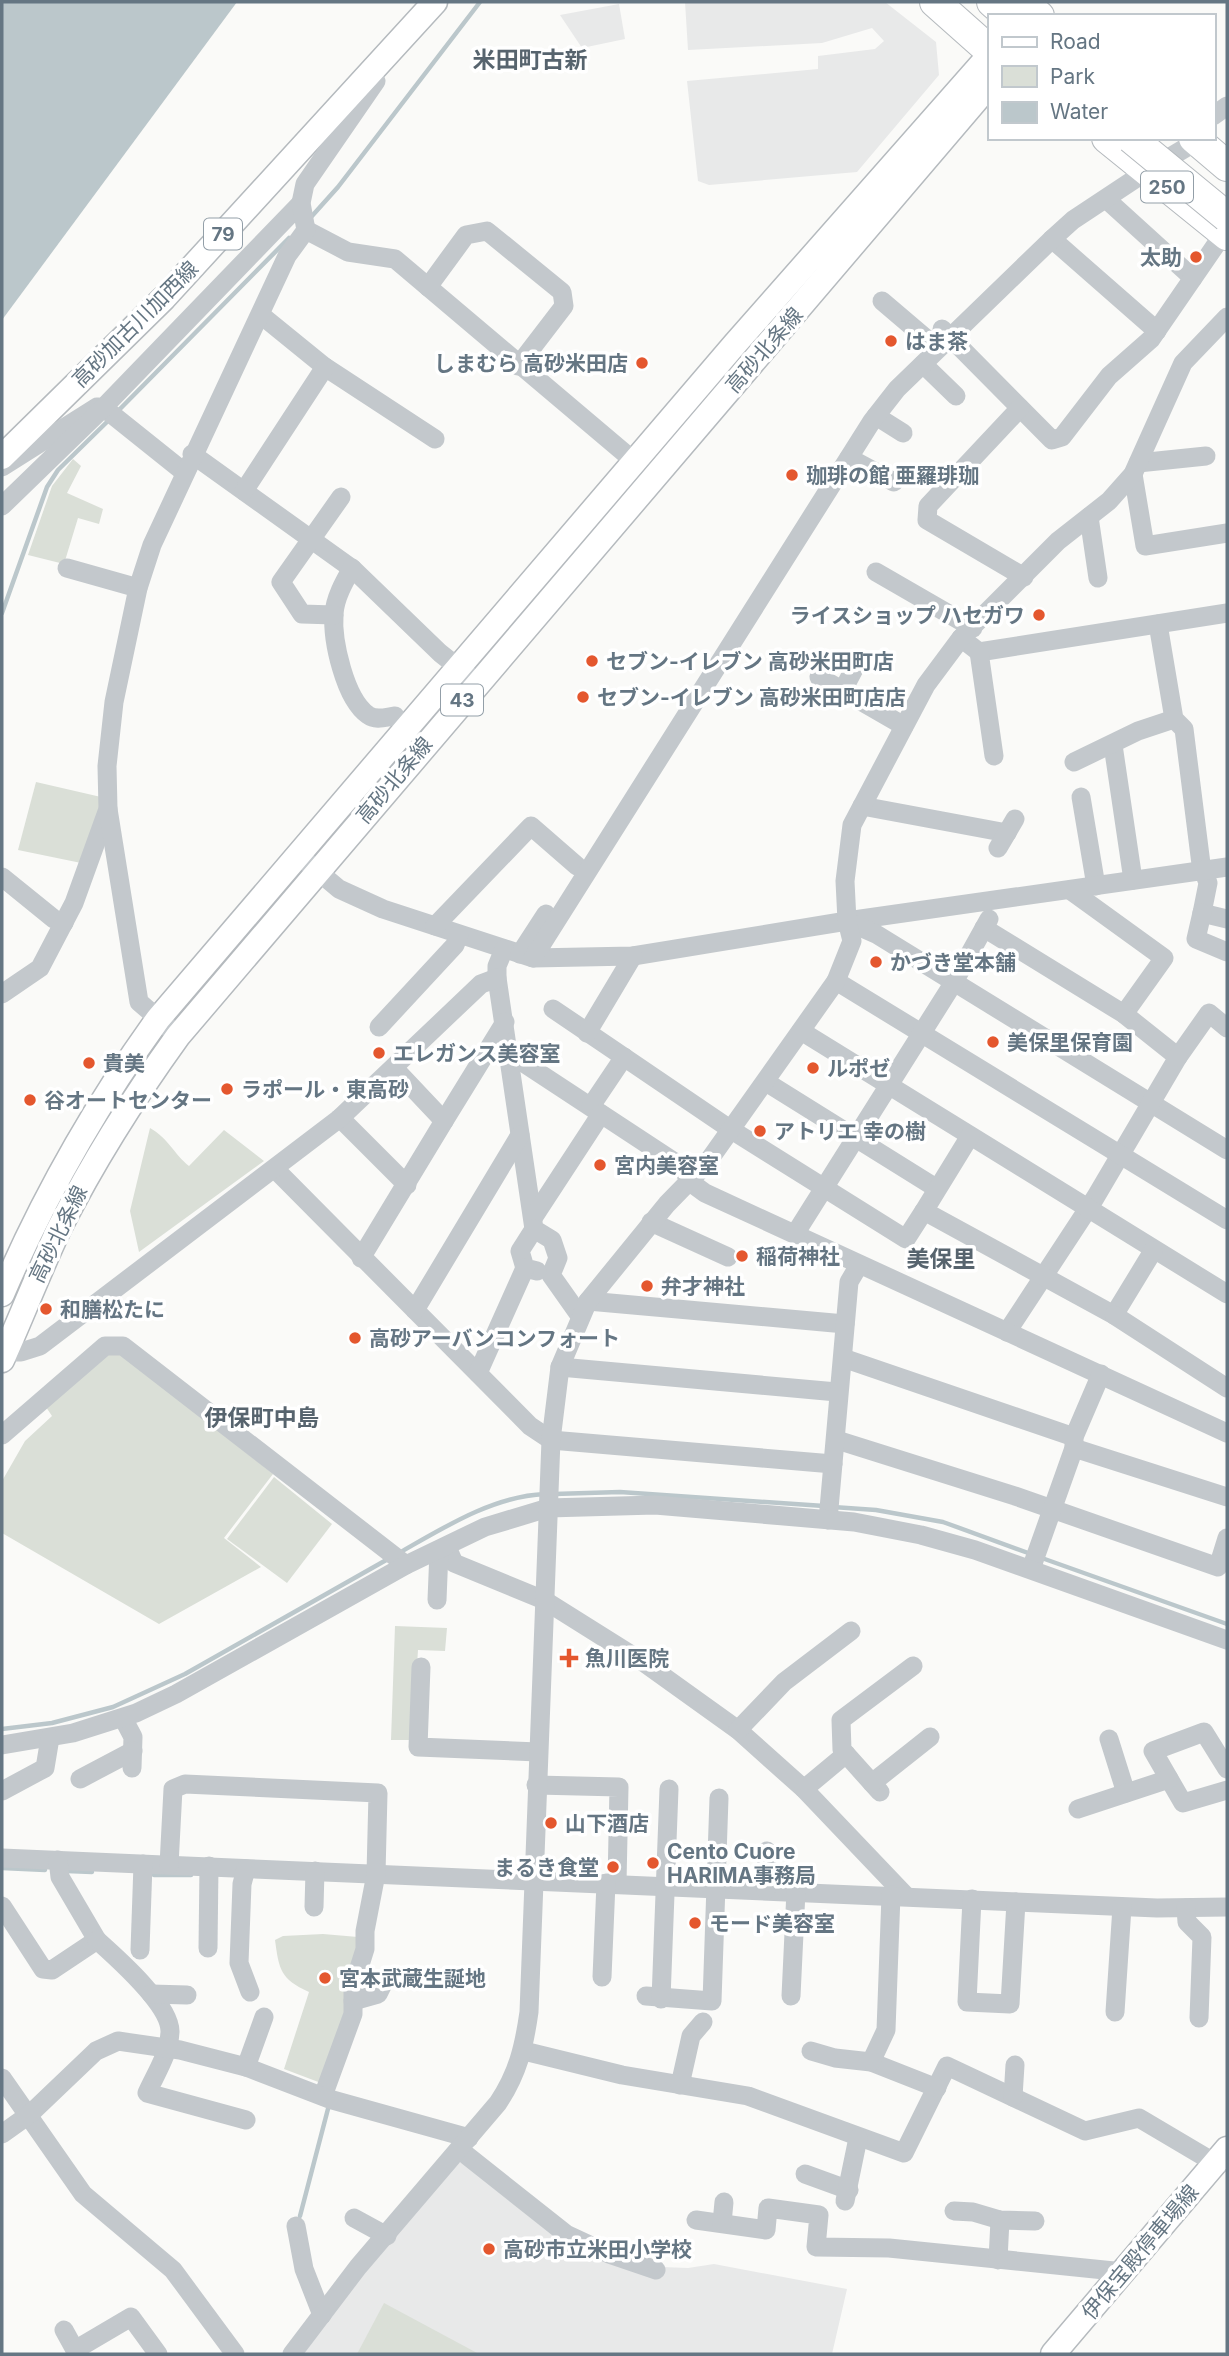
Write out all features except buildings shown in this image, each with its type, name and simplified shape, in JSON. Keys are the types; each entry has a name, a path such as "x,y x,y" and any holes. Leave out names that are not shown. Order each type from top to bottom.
{"highway":[{"path":"920,2 985,41"},
{"path":"935,2 985,41"},
{"path":"962,2 985,41"},
{"path":"992,2 1031,9"},
{"name":"250","path":"1110,140 1139,158 1226,228"},
{"name":"250","path":"1163,140 1227,194"},
{"name":"250","path":"1200,140 1227,166"}],"main road":[{"name":"高砂加古川加西線","path":"2,457 164,298 430,8"},
{"name":"高砂北条線","path":"3,1355 28,1295 95,1161 131,1102 178,1036 317,871 634,461 842,220 985,41"},
{"name":"高砂北条線","path":"2,1294 65,1162 111,1087 159,1018 270,891 298,853 468,675 988,86"},
{"name":"伊保宝殿停車場線","path":"1054,2354 1223,2158"}],"street":[{"path":"178,1036 139,1002 108,809 107,766 114,702 138,588 152,545 188,463 287,256 306,230 301,203 305,184 335,138 430,8"},
{"path":"683,708 876,416 897,388 923,364 940,336 1049,225 1139,158 1189,140"},
{"path":"551,1275 558,1258 552,1240 533,1224 497,966 519,954 611,822 861,415 887,382 1052,239 1107,199 1139,158"},
{"path":"1107,199 1193,278"},
{"path":"2,506 104,408 301,203"},
{"path":"882,302 940,336 1052,440 1062,438 1109,376 1157,331 1226,228"},
{"path":"306,230 348,252 395,259 518,366 634,461"},
{"path":"428,287 466,235 487,231 562,292 565,306 518,366"},
{"path":"1052,239 1157,331"},
{"path":"261,315 325,367 435,439"},
{"path":"292,2354 465,2144 515,2077 524,2051 529,2012 551,1440 560,1367 584,1309 651,1222 690,1182 766,1082 836,981 852,941 847,921 846,856 852,825 926,685 967,633 1058,541 1109,501 1136,469 1183,363 1227,317"},
{"path":"923,364 956,396"},
{"path":"244,491 325,367"},
{"path":"2,467 88,412 104,408 188,463 244,491 312,538 352,568 440,653 468,675"},
{"path":"1020,408 928,506 927,520 1024,577"},
{"path":"876,416 903,433"},
{"path":"1136,469 1206,456"},
{"path":"849,458 894,482"},
{"path":"1136,469 1145,546 1227,533"},
{"path":"334,615 302,614 281,582 341,497"},
{"path":"1089,517 1098,578"},
{"path":"67,568 138,588"},
{"path":"352,568 340,591 334,615 340,662 359,705 372,717 395,716"},
{"path":"876,572 967,633 979,652 995,756"},
{"path":"979,652 1227,613"},
{"path":"1158,624 1174,719 1184,729 1201,864 1206,870 1208,884 1196,939 1227,951"},
{"path":"842,690 854,669"},
{"path":"820,677 904,726"},
{"path":"1074,762 1138,731 1174,719"},
{"path":"1113,745 1133,880"},
{"path":"1081,797 1096,886"},
{"path":"862,806 1006,833"},
{"path":"2,994 40,968 64,923 108,809"},
{"path":"519,954 577,866 611,822"},
{"path":"435,926 531,826 577,866"},
{"path":"298,853 339,889 458,935 519,954 633,956 847,921 1227,867"},
{"path":"2,877 54,919 64,923"},
{"path":"1070,891 1164,958 1124,1014"},
{"path":"795,1234 954,982 995,902"},
{"path":"1202,913 1227,919"},
{"path":"847,921 876,934 1227,1150"},
{"path":"984,928 1124,1014 1178,1057"},
{"path":"379,1027 455,945 458,935"},
{"path":"587,1033 633,956"},
{"path":"3,1355 40,1346 275,1169 340,1118 481,984 497,978"},
{"path":"836,981 1227,1220"},
{"path":"553,1009 822,1189 906,1239 970,1136"},
{"path":"1007,1332 1121,1155 1178,1057 1209,1013 1227,1028"},
{"path":"361,1258 505,1022"},
{"path":"801,1031 1153,1251 1227,1294"},
{"path":"510,1054 681,1167 690,1182 705,1193 1227,1433"},
{"path":"478,1373 525,1268 520,1251 624,1057"},
{"path":"394,1068 444,1121"},
{"path":"766,1082 936,1188"},
{"path":"340,1118 407,1185"},
{"path":"415,1310 520,1135"},
{"path":"275,1169 530,1426 551,1440 833,1464"},
{"path":"924,1210 1114,1314 1227,1388"},
{"path":"651,1222 719,1247"},
{"path":"1114,1314 1153,1251"},
{"path":"828,1520 837,1440 837,1392 843,1358 849,1282 859,1265"},
{"path":"525,1268 551,1275 584,1309 845,1324"},
{"path":"2,1434 105,1346 123,1346 406,1565"},
{"path":"843,1358 1227,1497"},
{"path":"560,1367 837,1392"},
{"path":"1031,1569 1074,1442 1101,1374"},
{"path":"837,1440 1051,1509 1218,1567 1227,1538"},
{"path":"2,1745 50,1738 123,1718 177,1694 406,1565 485,1527 548,1508 655,1505 828,1520 921,1535 1031,1569 1227,1640"},
{"path":"437,1600 443,1549"},
{"path":"443,1549 454,1563 544,1600 646,1664 738,1730 804,1789 899,1896 886,2030 872,2062"},
{"path":"738,1730 817,1646 850,1631"},
{"path":"421,1667 418,1747 538,1752"},
{"path":"910,1674 836,1713 842,1750 877,1788 926,1747"},
{"path":"80,1779 132,1759 133,1737 123,1718"},
{"path":"1227,1769 1204,1732 1153,1751 1183,1803 1227,1790"},
{"path":"2,1791 45,1768 50,1738"},
{"path":"1109,1739 1126,1793"},
{"path":"804,1789 846,1754"},
{"path":"1078,1809 1169,1779"},
{"path":"169,1866 173,1789 185,1784 379,1793 376,1874 365,1931 365,1949 353,1987 353,2014 323,2096"},
{"path":"536,1785 619,1787 602,1977"},
{"path":"669,1789 662,1815 665,1885 654,1997 712,2001 716,1888 727,1821 719,1798"},
{"path":"766,1890 767,1851"},
{"path":"2,1857 59,1868 143,1871 169,1866 209,1874 244,1876 315,1871 533,1880 608,1888 665,1885 972,1899 1122,1913 1227,1907"},
{"path":"59,1868 97,1940 152,1994 170,2028 167,2050 147,2093 246,2120"},
{"path":"140,1950 143,1871"},
{"path":"314,1907 315,1871"},
{"path":"208,1948 209,1874"},
{"path":"244,1876 239,1963 250,1992"},
{"path":"791,1996 796,1891"},
{"path":"972,1899 967,2002 1010,2004 1016,1902"},
{"path":"2,1906 43,1969 52,1970 97,1940"},
{"path":"1186,1908 1187,1922 1202,1937 1199,2018"},
{"path":"1111,2004 1122,1913"},
{"path":"353,2001 378,1994 385,1980"},
{"path":"152,1994 187,1995"},
{"path":"246,2067 264,2017"},
{"path":"680,2085 691,2036 703,2022"},
{"path":"2,2134 30,2114 108,2043 130,2041 167,2050 180,2050 246,2067 465,2144 566,2234 609,2254 656,2270"},
{"path":"524,2051 622,2075 748,2096 904,2153 947,2066 1085,2131 1139,2118 1223,2158"},
{"path":"811,2051 835,2058 872,2062 937,2088"},
{"path":"1013,2097 1015,2065"},
{"path":"2,2078 30,2114 83,2194 173,2270 235,2354"},
{"path":"805,2173 847,2196 858,2138"},
{"path":"722,2223 724,2202"},
{"path":"696,2220 766,2230 768,2208 819,2215 816,2247 889,2240 998,2260 1124,2272"},
{"path":"954,2211 973,2212 1000,2220 1035,2221"},
{"path":"354,2218 387,2236"},
{"path":"998,2260 1000,2220"},
{"path":"296,2226 304,2269 322,2315"},
{"path":"64,2330 76,2352 131,2317 158,2354"}],"shaded area":[{"path":"685,2 885,2 936,42 939,75 857,172 709,185 698,181 687,81 818,69 818,56 875,49 884,41 872,28 822,43 688,50"},
{"path":"619,4 625,39 582,48 560,15"},
{"name":"高砂市立米田小学校","path":"466,2162 568,2238 662,2267 688,2268 714,2264 847,2289 832,2354 304,2354 331,2313 457,2163"}],"green space":[{"path":"73,459 81,466 67,493 103,509 99,524 78,518 64,564 28,555 52,486"},
{"path":"36,782 101,797 86,864 18,850"},
{"path":"150,1128 162,1136 189,1166 224,1130 264,1161 139,1252 130,1211"},
{"path":"106,1355 124,1355 273,1474 224,1538 261,1567 159,1624 2,1533 2,1481 25,1441 52,1416 46,1407"},
{"path":"274,1477 332,1524 287,1583 227,1539"},
{"path":"395,1626 447,1628 445,1651 418,1650 412,1740 391,1740"},
{"path":"323,1934 358,1937 347,2017 321,2083 284,2069 309,1992 292,1982 283,1972 275,1940 283,1936"},
{"path":"384,2303 479,2354 357,2354"}],"water":[{"path":"2,2 237,2 2,320"}],"waterway":[{"path":"312,216 338,187 480,2"},
{"path":"116,413 289,238"},
{"path":"2,613 47,487 58,470 110,419"},
{"path":"554,1494 620,1492 824,1506"},
{"path":"399,1553 488,1507 526,1496 545,1494"},
{"path":"833,1507 876,1510 943,1522 1031,1554"},
{"path":"1039,1557 1227,1624"},
{"path":"2,1729 52,1723 113,1707 185,1674 388,1559"},
{"path":"2,1868 45,1870"},
{"path":"67,1871 92,1872"},
{"path":"154,1875 191,1875"},
{"path":"300,2216 329,2105"}],"place":[{"name":"太助","path":"1196,257"},
{"name":"はま茶","path":"891,341"},
{"name":"しまむら 高砂米田店","path":"642,363"},
{"name":"珈琲の館 亜羅琲珈","path":"792,475"},
{"name":"ライスショップ ハセガワ","path":"1039,615"},
{"name":"セブン-イレブン 高砂米田町店","path":"592,661"},
{"name":"セブン-イレブン 高砂米田町店店","path":"583,697"},
{"name":"かづき堂本舗","path":"876,962"},
{"name":"美保里保育園","path":"993,1042"},
{"name":"エレガンス美容室","path":"379,1053"},
{"name":"貴美","path":"89,1063"},
{"name":"ルポゼ","path":"813,1068"},
{"name":"ラポール・東高砂","path":"227,1089"},
{"name":"谷オートセンター","path":"30,1100"},
{"name":"アトリエ 幸の樹","path":"760,1131"},
{"name":"宮内美容室","path":"600,1165"},
{"name":"稲荷神社","path":"742,1256"},
{"name":"弁才神社","path":"647,1286"},
{"name":"和膳松たに","path":"46,1309"},
{"name":"高砂アーバンコンフォート","path":"355,1338"},
{"name":"魚川医院","path":"569,1658"},
{"name":"山下酒店","path":"551,1823"},
{"name":"Cento Cuore HARIMA事務局","path":"653,1863"},
{"name":"まるき食堂","path":"613,1867"},
{"name":"モード美容室","path":"695,1923"},
{"name":"宮本武蔵生誕地","path":"325,1978"},
{"name":"高砂市立米田小学校","path":"489,2249"}],"district":[{"name":"米田町古新","path":"530,60"},
{"name":"美保里","path":"941,1259"},
{"name":"伊保町中島","path":"262,1418"}]}
